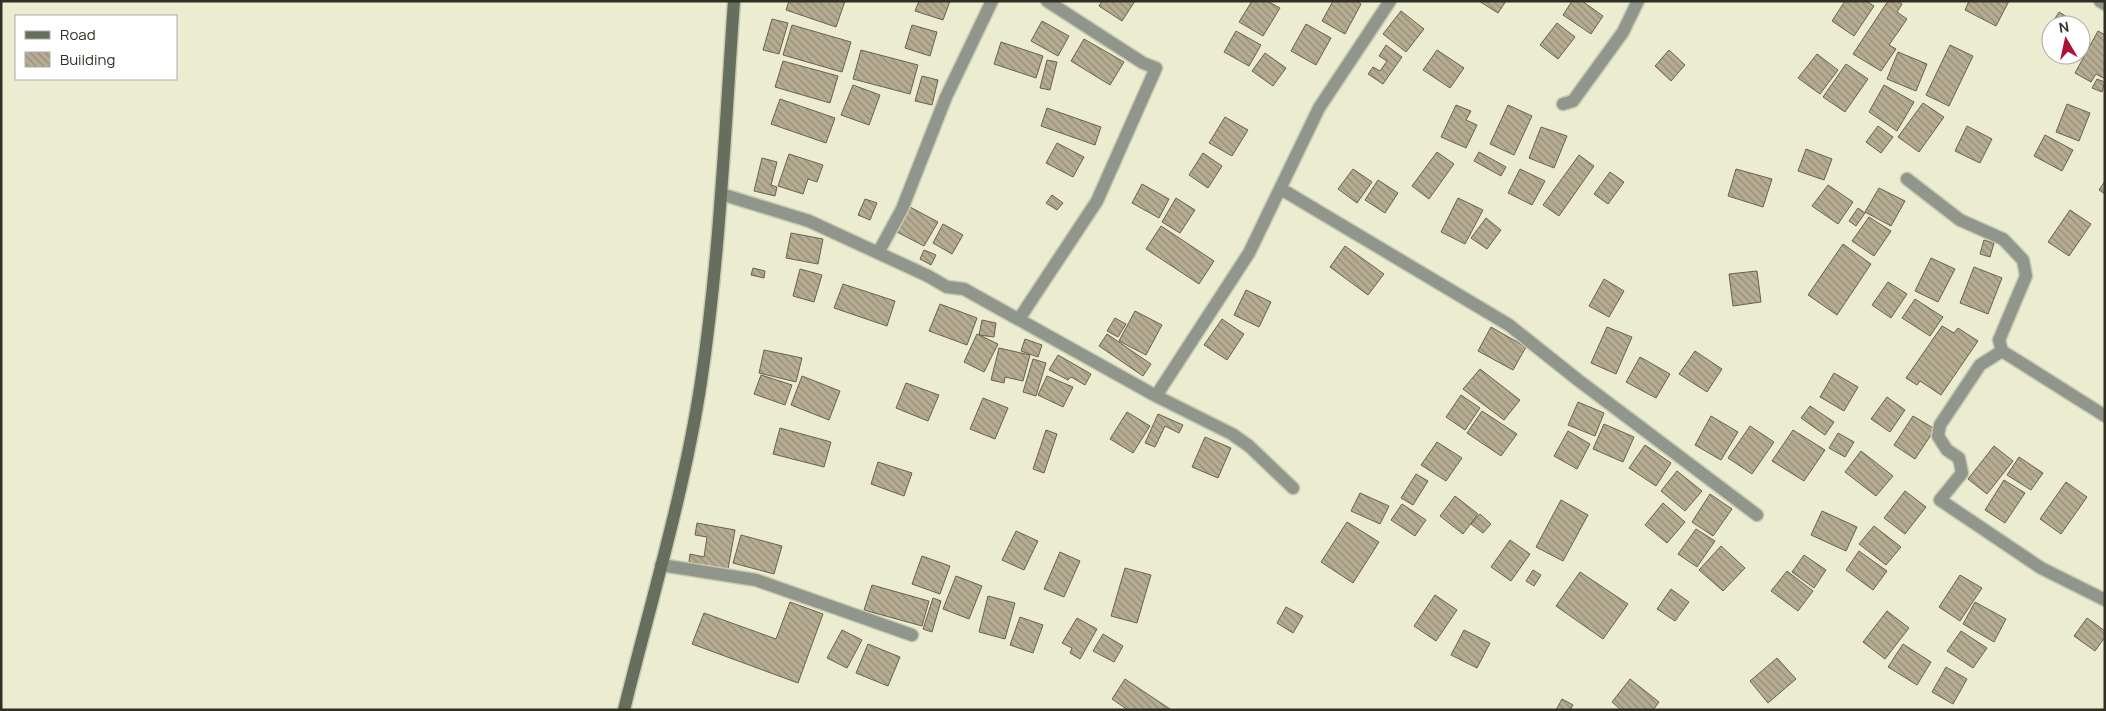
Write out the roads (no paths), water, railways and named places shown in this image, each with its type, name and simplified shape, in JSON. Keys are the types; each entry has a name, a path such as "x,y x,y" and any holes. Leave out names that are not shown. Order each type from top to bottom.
{"main road":[{"path":"624,710 690,442 701,382 715,268 734,1"}],"street":[{"path":"878,253 902,209 946,97 992,1"},
{"path":"1019,318 1096,201 1156,68 1142,63 1047,1"},
{"path":"1156,396 1249,253 1319,108 1390,1"},
{"path":"1563,104 1573,101 1623,32 1638,1"},
{"path":"2100,1 2105,4"},
{"path":"1907,180 1960,220 2003,239 2023,260 2026,276 1999,340 2002,351 2105,416"},
{"path":"1281,189 1508,325 1758,515"},
{"path":"721,194 809,221 947,287 964,289 1156,396 1232,434 1250,446 1293,488"},
{"path":"2002,351 1980,365 1940,425 1938,436 1947,450 1958,458 1962,473 1940,500 2041,568 2105,600"},
{"path":"661,565 756,580 912,635"}]}
